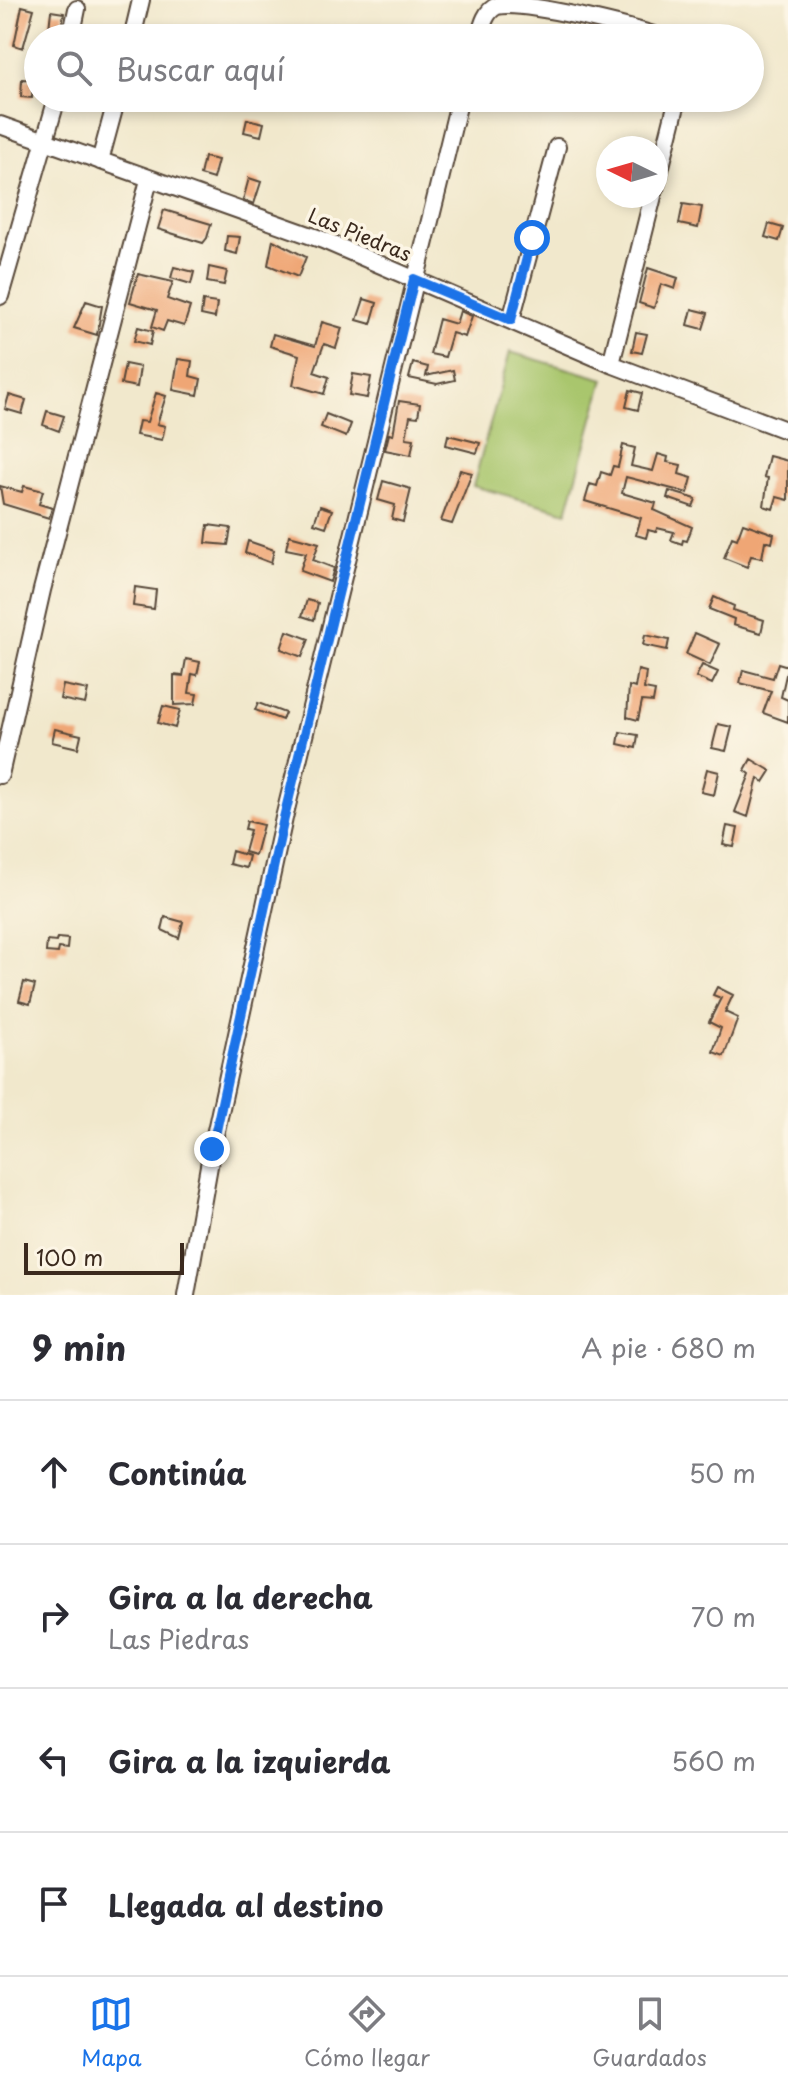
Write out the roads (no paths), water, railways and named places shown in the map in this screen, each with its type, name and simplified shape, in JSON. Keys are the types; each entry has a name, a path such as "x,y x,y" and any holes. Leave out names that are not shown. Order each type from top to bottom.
{"street":[{"path":"135,24 141,0"},
{"path":"485,24 495,7 509,5 548,9 607,24"},
{"path":"74,24 77,9"},
{"path":"0,296 53,112"},
{"path":"100,161 113,112"},
{"path":"186,1295 212,1149 284,818 456,112"},
{"path":"668,138 674,112"},
{"name":"Las Piedras","path":"0,125 149,180 252,213 611,364 788,431"},
{"path":"511,320 557,147"},
{"path":"0,769 42,590 149,180"},
{"path":"611,364 650,208"}]}
